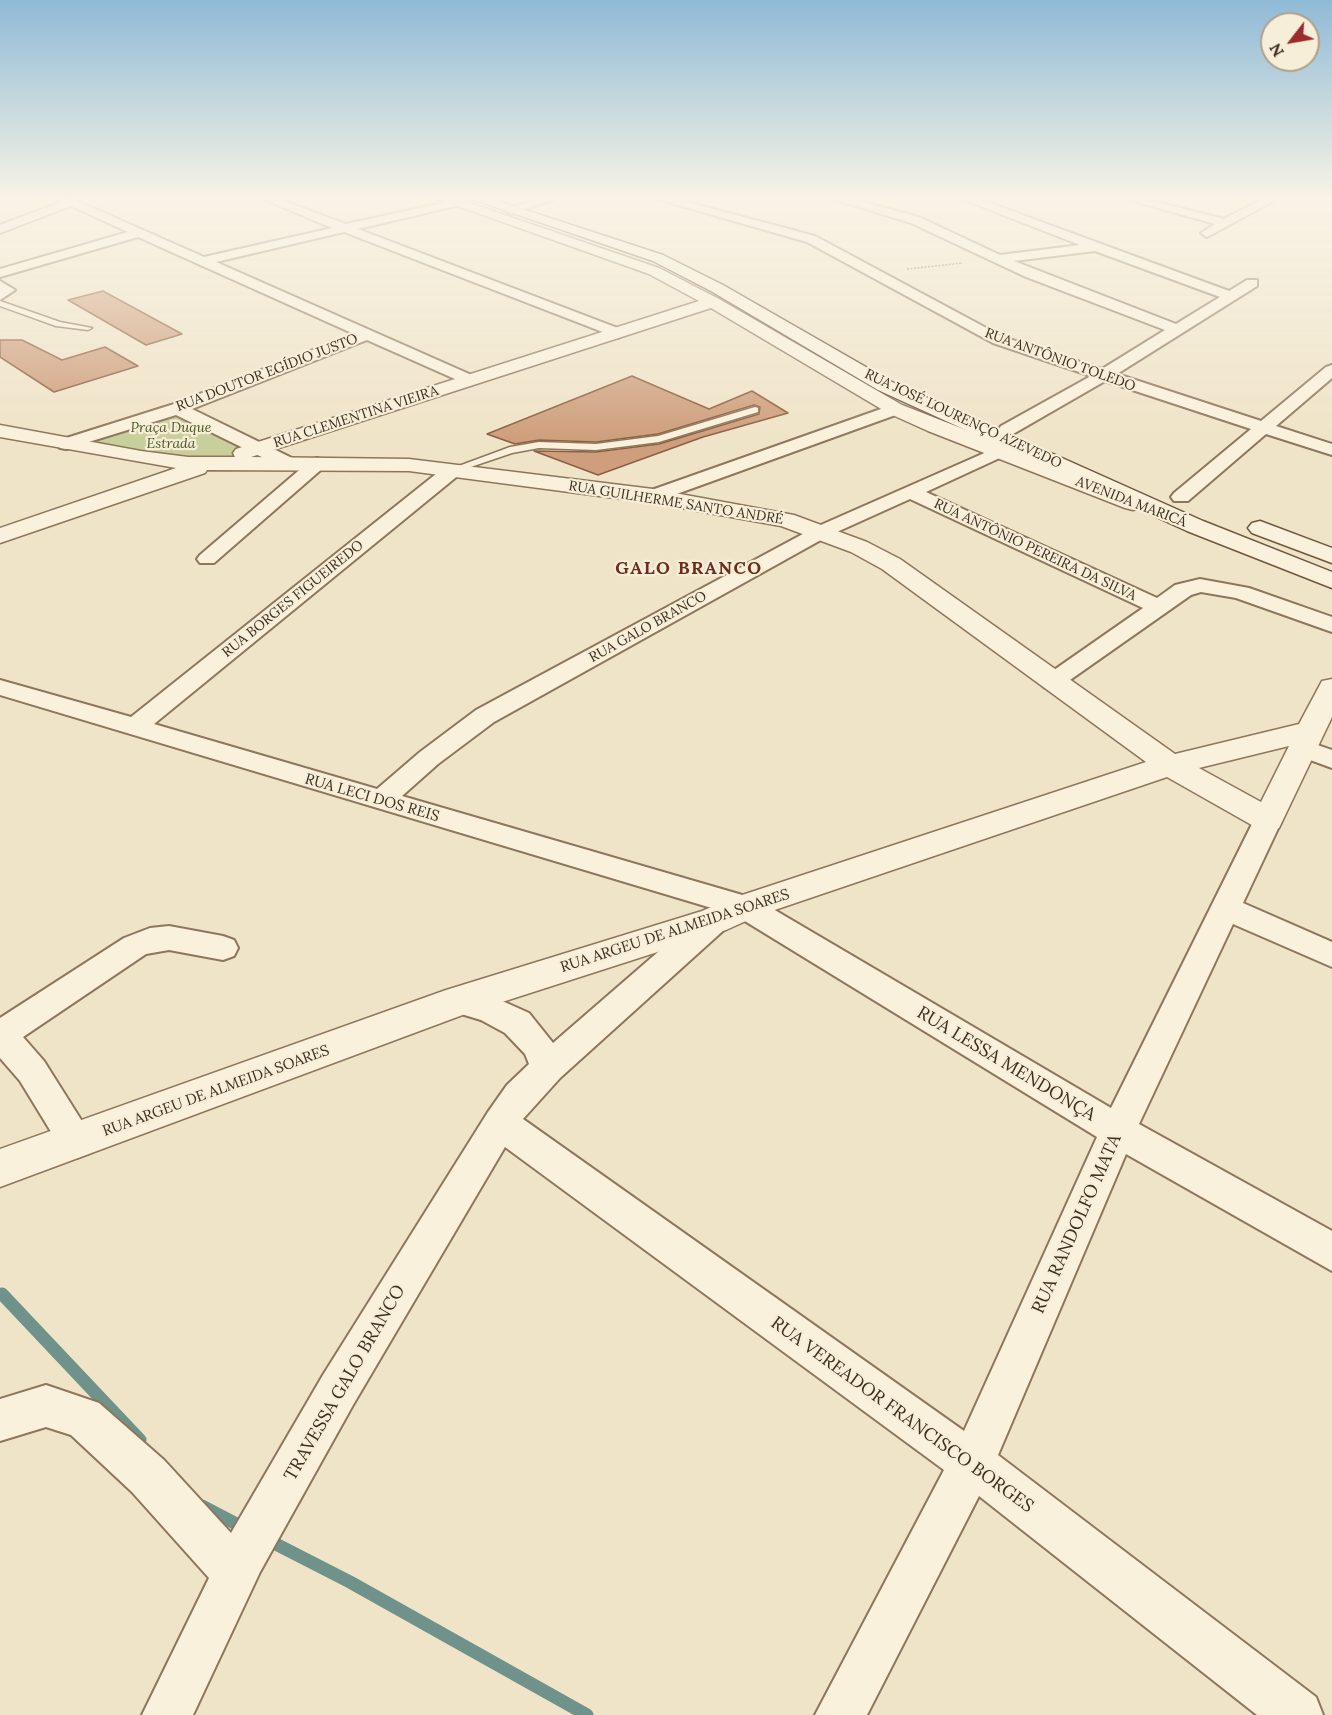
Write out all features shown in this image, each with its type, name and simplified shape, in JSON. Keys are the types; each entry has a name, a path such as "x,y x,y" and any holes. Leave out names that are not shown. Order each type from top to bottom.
{"street":[{"path":"242,279 470,380"},
{"path":"477,279 618,333"},
{"name":"AVENIDA MARICÁ","path":"671,279 895,409 998,452 1195,526"},
{"path":"699,279 859,371"},
{"name":"RUA ANTÔNIO TOLEDO","path":"887,279 998,340 1332,450"},
{"path":"1047,279 1178,330"},
{"path":"1185,279 1230,296"},
{"path":"1007,430 1102,376 1252,283"},
{"path":"0,285 8,290 0,296"},
{"name":"RUA CLEMENTINA VIEIRA","path":"0,536 212,463 713,302"},
{"name":"RUA DOUTOR EGÍDIO JUSTO","path":"66,444 177,409 365,335"},
{"path":"1181,497 1332,370"},
{"name":"RUA JOSÉ LOURENÇO AZEVEDO","path":"859,371 1332,556"},
{"name":"RUA JOSÉ LOURENÇO AZEVEDO","path":"859,371 885,386 1195,526 1332,581"},
{"path":"177,409 288,463"},
{"path":"653,496 895,409"},
{"name":"RUA GUILHERME SANTO ANDRÉ","path":"0,431 141,457 212,463 409,465 653,496 786,520 821,532 891,564 1170,765 1268,820"},
{"name":"RUA GALO BRANCO","path":"380,801 429,758 485,716 821,532 998,452"},
{"path":"207,559 317,464"},
{"name":"RUA BORGES FIGUEIREDO","path":"133,728 453,470"},
{"name":"RUA ANTÔNIO PEREIRA DA SILVA","path":"911,492 1159,607"},
{"path":"1052,682 1183,590 1200,585 1215,586 1332,625"},
{"name":"RUA LECI DOS REIS","path":"0,687 380,801 730,914"},
{"path":"1332,687 1307,739 1332,759"},
{"name":"RUA ARGEU DE ALMEIDA SOARES","path":"0,1168 77,1142 459,1001 730,914 1170,765 1307,739"},
{"name":"RUA RANDOLFO MATA","path":"840,1715 972,1463 1119,1131 1307,739"},
{"path":"1226,908 1332,955"},
{"name":"TRAVESSA GALO BRANCO","path":"167,1715 240,1565 338,1390 500,1123 519,1096 549,1068 730,914"},
{"name":"RUA LESSA MENDONÇA","path":"730,914 1332,1252"},
{"path":"77,1142 32,1071 1,1035 142,943 169,938 223,948"},
{"path":"459,1001 489,1010 517,1023 538,1045 549,1068"},
{"name":"RUA VEREADOR FRANCISCO BORGES","path":"500,1123 972,1463 1298,1715"},
{"path":"0,1420 46,1406 84,1418 240,1565"}],"lane":[{"path":"0,303 59,324 88,328"},
{"path":"453,470 510,450 538,445 596,447 650,441 754,410"}],"green space":[{"name":"Praça Duque Estrada","path":"172,410 260,448 212,463 66,444"}],"building":[{"path":"103,291 182,334 146,345 68,300"},
{"path":"0,340 22,340 62,360 105,347 138,366 54,392 0,357"},
{"path":"632,376 709,409 752,391 788,413 703,437 598,475 534,451 596,452 659,444 759,414 760,407 754,405 658,434 596,442 539,440 515,444 487,434"}],"waterway":[{"path":"2,1294 140,1440"},
{"path":"202,1506 246,1529"},
{"path":"266,1539 350,1582 587,1715"}],"district":[{"name":"GALO BRANCO","path":"689,569"}]}
